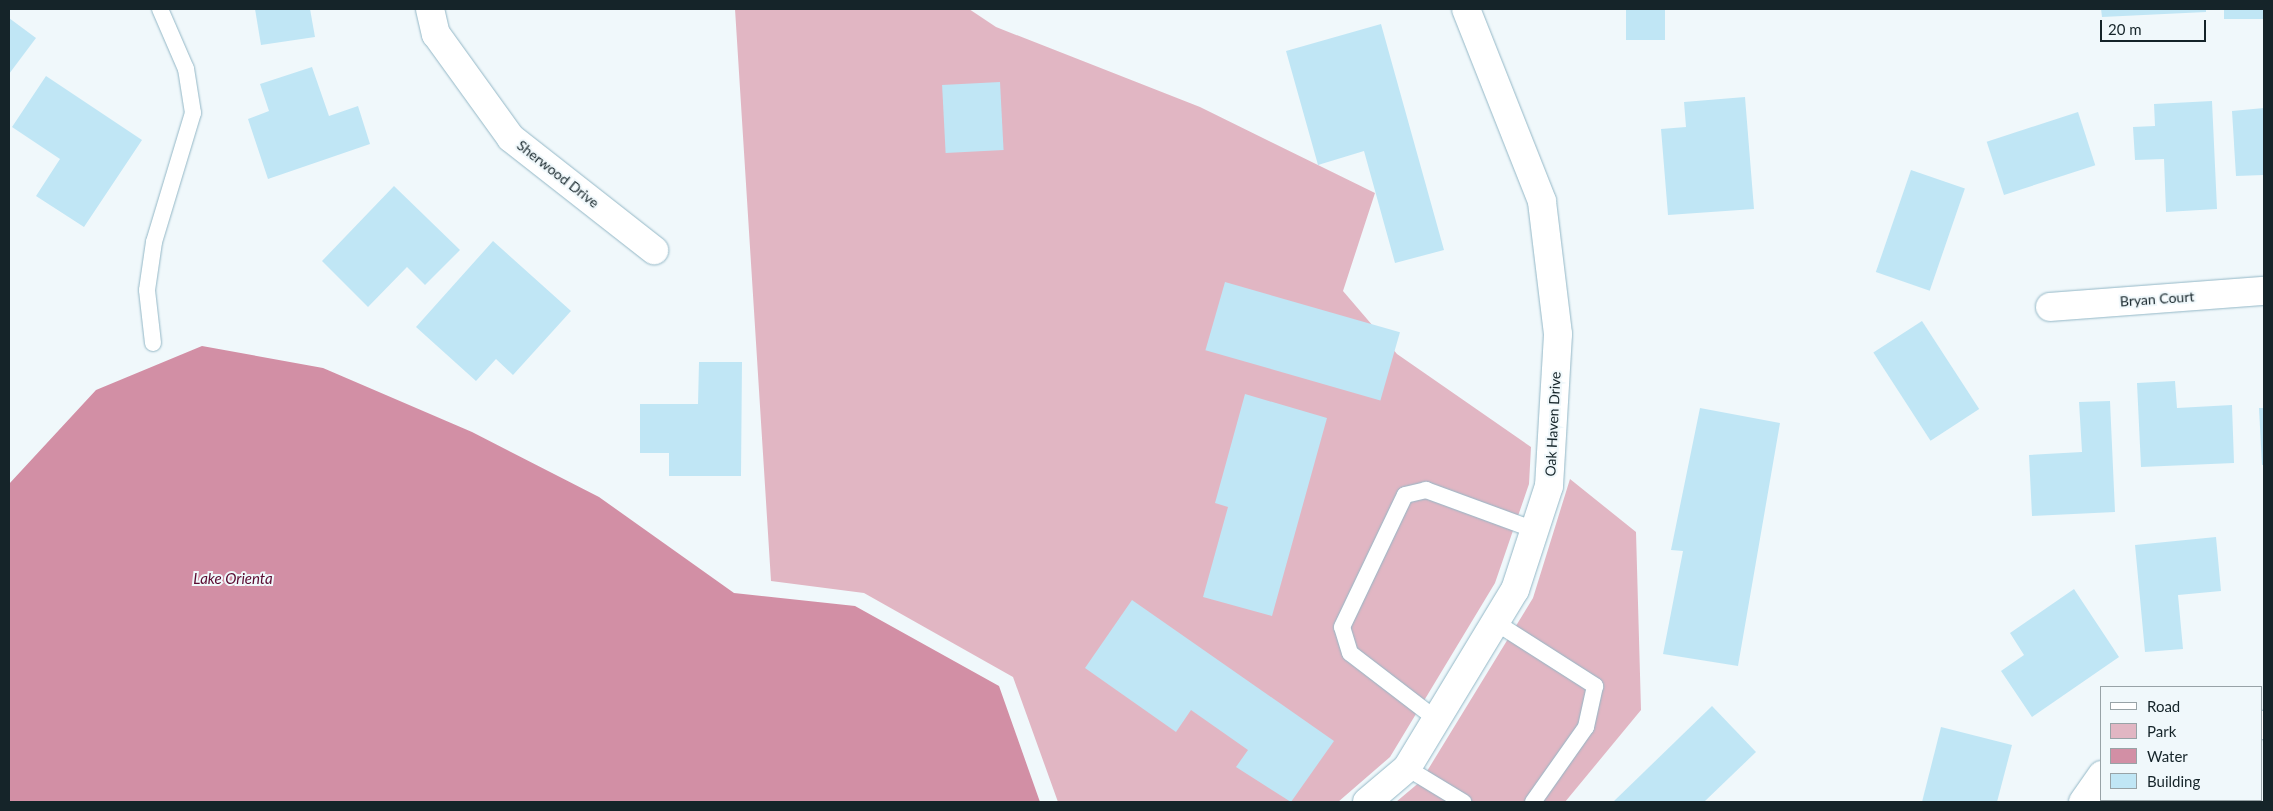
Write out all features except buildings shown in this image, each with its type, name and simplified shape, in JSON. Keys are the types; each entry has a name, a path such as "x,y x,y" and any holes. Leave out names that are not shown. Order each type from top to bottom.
{"street":[{"name":"Sherwood Drive","path":"430,9 436,34 511,138 654,250"},
{"name":"Oak Haven Drive","path":"1367,802 1407,768 1515,590 1549,486 1558,334 1542,201 1466,9"},
{"name":"Bryan Court","path":"2050,307 2264,291"},
{"path":"2083,802 2100,778"}],"lane":[{"path":"153,343 147,290 154,242 194,113 186,68 160,9"},
{"path":"1436,719 1350,653 1342,627 1405,495 1426,490 1534,530"},
{"path":"1494,622 1595,686 1586,727 1533,802"},
{"path":"1407,768 1464,802"}],"green space":[{"path":"735,9 969,9 996,27 1200,107 1375,193 1343,291 1397,354 1531,447 1529,484 1495,583 1390,757 1338,802 1058,802 1013,677 864,593 771,581"},
{"path":"1570,479 1636,532 1641,710 1565,802 1396,802 1421,781 1533,598"}],"water":[{"name":"Lake Orienta","path":"202,346 323,368 472,432 599,497 734,593 855,606 999,686 1040,802 9,802 9,484 96,390"}]}
